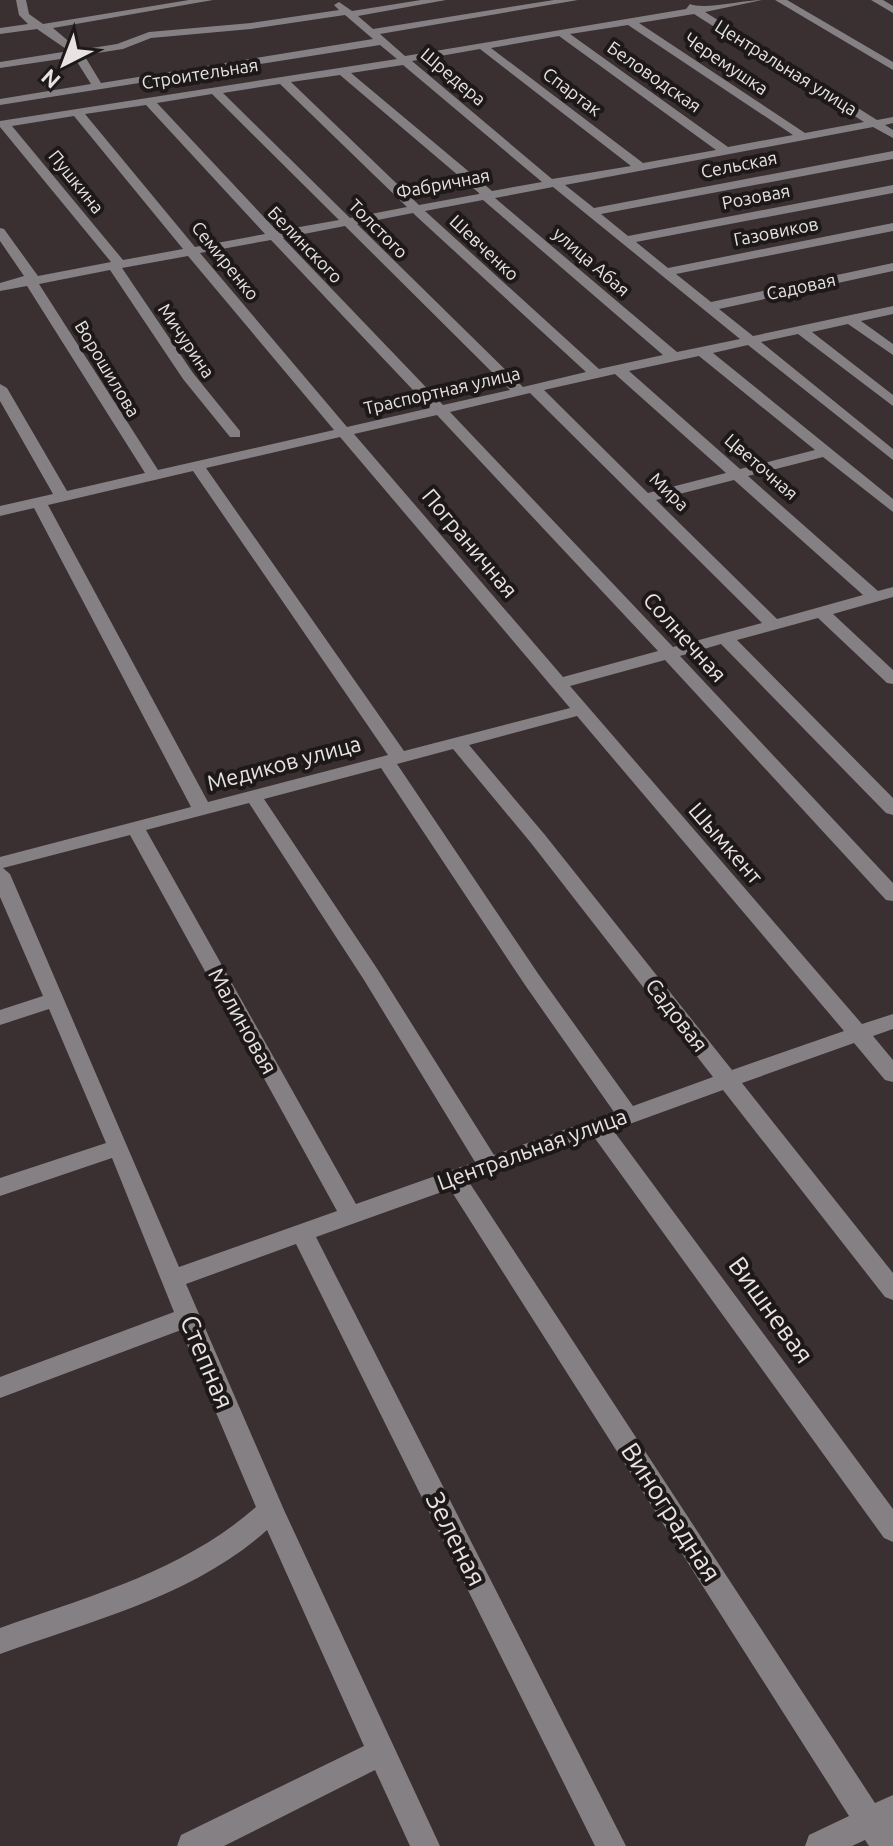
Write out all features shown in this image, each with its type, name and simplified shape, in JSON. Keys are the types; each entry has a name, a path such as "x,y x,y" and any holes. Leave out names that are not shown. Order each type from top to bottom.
{"street":[{"path":"21,0 22,13 60,37 96,84"},
{"path":"0,31 208,0"},
{"name":"Шредера","path":"332,0 551,182 893,456"},
{"path":"0,65 126,46 149,35 251,26 441,0"},
{"path":"372,32 573,0"},
{"name":"Центральная улица","path":"679,0 893,135"},
{"name":"Строительная","path":"2,124 342,71 757,0"},
{"path":"780,0 893,67"},
{"path":"802,0 893,53"},
{"path":"876,0 893,10"},
{"name":"Черемушка","path":"629,21 803,137"},
{"name":"Беловодская","path":"561,33 726,151"},
{"path":"0,102 96,84 383,41"},
{"name":"Спартак","path":"482,46 640,167"},
{"name":"улица Абая","path":"342,71 674,357"},
{"name":"Шевченко","path":"281,79 596,374"},
{"name":"Толстого","path":"214,90 344,222 527,390"},
{"name":"Белинского","path":"148,100 271,235 441,410"},
{"name":"Семиренко","path":"77,112 259,333 346,432"},
{"name":"Фабричная","path":"0,287 893,120"},
{"name":"Пушкина","path":"2,124 116,264"},
{"name":"Сельская","path":"591,212 893,155"},
{"name":"Розовая","path":"626,240 893,189"},
{"name":"Газовиков","path":"667,272 893,227"},
{"name":"Ворошилова","path":"0,232 31,276 30,280 154,475"},
{"name":"Мичурина","path":"116,264 200,394 235,434"},
{"name":"Садовая","path":"709,307 893,267"},
{"name":"Траспортная улица","path":"0,511 618,369 893,310"},
{"path":"850,319 893,351"},
{"path":"801,330 893,402"},
{"path":"703,352 893,507"},
{"name":"Цветочная","path":"618,369 875,597"},
{"path":"0,388 62,496"},
{"name":"Мира","path":"527,390 646,498 774,625"},
{"name":"Солнечная","path":"441,410 893,895"},
{"name":"Пограничная","path":"346,432 560,683"},
{"path":"646,498 826,452"},
{"path":"196,465 258,558 383,731 392,760 532,980 627,1114"},
{"path":"39,502 202,809"},
{"path":"560,683 893,592"},
{"path":"821,612 893,679"},
{"path":"725,638 893,809"},
{"name":"Шымкент","path":"560,683 893,1074"},
{"name":"Медиков улица","path":"0,863 581,710"},
{"name":"Садовая","path":"457,743 728,1079 893,1290"},
{"path":"253,796 371,975 489,1166"},
{"name":"Малиновая","path":"135,827 351,1215"},
{"name":"Степная","path":"0,874 119,1147 271,1510 425,1846"},
{"path":"0,1018 54,1000"},
{"name":"Центральная улица","path":"172,1279 893,1021"},
{"name":"Вишневая","path":"598,1126 893,1530"},
{"path":"0,1187 119,1147"},
{"name":"Виноградная","path":"455,1178 882,1815 886,1846"},
{"name":"Зеленая","path":"302,1233 611,1846"},
{"path":"0,1388 188,1317"},
{"path":"0,1641 164,1581 206,1560 255,1527 271,1510"},
{"path":"192,1846 382,1752"},
{"path":"820,1846 882,1815"}]}
